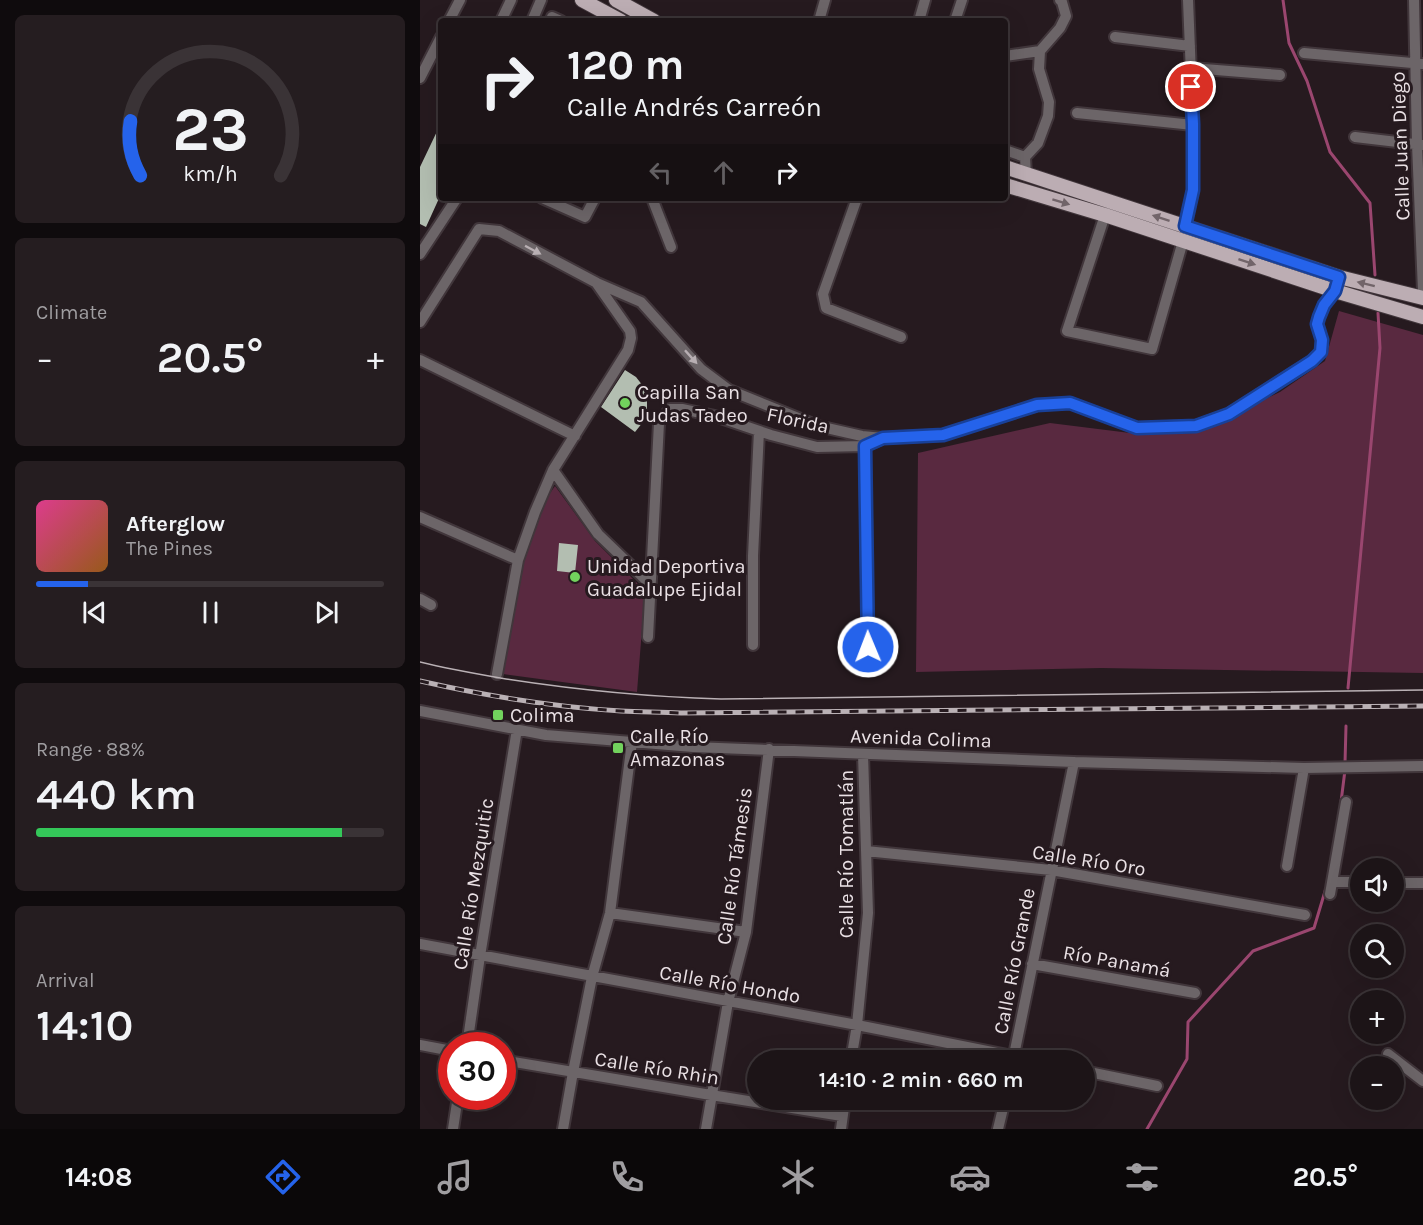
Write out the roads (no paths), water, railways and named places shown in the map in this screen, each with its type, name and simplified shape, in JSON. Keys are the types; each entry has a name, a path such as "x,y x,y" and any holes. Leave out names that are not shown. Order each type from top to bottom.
{"main road":[{"path":"582,0 615,18"},
{"path":"616,0 649,18"},
{"path":"1008,169 1185,226 1421,317"},
{"path":"1008,186 1183,241 1337,284 1423,298"}],"street":[{"path":"451,18 460,0"},
{"path":"502,18 511,0"},
{"path":"533,18 541,0"},
{"path":"820,18 825,0"},
{"path":"920,18 925,0"},
{"path":"955,18 962,0"},
{"path":"1008,56 1040,51 1060,28 1065,16 1060,0"},
{"path":"1185,226 1193,190 1188,0"},
{"name":"Calle Juan Diego","path":"1414,0 1419,63 1423,291"},
{"path":"1115,37 1190,46"},
{"path":"420,78 438,43"},
{"path":"1026,175 1025,157 1038,143 1048,116 1049,102 1040,69 1040,51"},
{"path":"1304,52 1419,63"},
{"path":"1191,68 1280,75"},
{"path":"1077,112 1193,124"},
{"path":"1355,137 1420,144"},
{"path":"1008,151 1025,157"},
{"path":"420,254 455,201"},
{"path":"549,201 585,217 593,201"},
{"path":"653,201 671,248"},
{"path":"856,201 823,294 826,308 901,337"},
{"path":"1105,215 1067,331 1152,349 1183,241"},
{"path":"420,322 479,229 499,231 597,284 640,302 701,369 729,390 818,426 862,436 883,438 943,435 1037,405 1070,403 1137,428 1196,426 1229,414 1312,361 1321,352 1322,340 1317,324 1324,305 1337,284"},
{"path":"497,674 518,560 535,512 553,470 628,350 630,331 597,284"},
{"path":"1421,317 1423,298"},
{"path":"420,360 575,436"},
{"name":"Florida","path":"651,585 659,423 670,409 682,409 716,416 817,447 865,446 883,438"},
{"path":"753,645 753,556 759,431"},
{"path":"865,446 868,647"},
{"path":"553,470 598,534 651,585 648,637"},
{"path":"420,517 518,560"},
{"path":"420,599 431,604"},
{"name":"Avenida Colima","path":"420,711 546,735 693,747 1074,762 1304,768 1423,766"},
{"name":"Calle Río Mezquitic","path":"468,1032 517,729"},
{"path":"563,1129 592,977 610,913 632,742"},
{"name":"Calle Río Támesis","path":"706,1129 728,1002 746,932 769,749"},
{"name":"Calle Río Tomatlán","path":"853,1050 868,913 863,754"},
{"name":"Calle Río Grande","path":"1015,1050 1074,762"},
{"path":"1287,866 1304,768"},
{"path":"1330,894 1346,802"},
{"name":"Calle Río Oro","path":"866,851 1051,870 1305,915"},
{"path":"1333,882 1350,882"},
{"path":"1404,883 1423,883"},
{"path":"610,913 746,932"},
{"name":"Calle Río Hondo","path":"420,944 857,1025 972,1050"},
{"name":"Río Panamá","path":"1032,964 1195,993"},
{"path":"420,1045 438,1048"},
{"path":"1388,1054 1423,1081"},
{"name":"Calle Río Rhin","path":"516,1062 842,1116"},
{"path":"1095,1073 1157,1086"},
{"path":"453,1129 456,1110"},
{"path":"841,1129 843,1110"},
{"path":"998,1129 1003,1110"}],"waterway":[{"path":"1283,0 1289,43 1307,81 1330,152 1370,203 1375,275"},
{"path":"1348,688 1380,348 1378,313"},
{"path":"1345,763 1346,726"},
{"path":"1341,802 1345,770"},
{"path":"1147,1129 1187,1059 1188,1022 1253,951 1314,928 1326,888"}],"tram line":[{"path":"420,662 506,679 559,686 640,695 721,699 1423,690"}],"railway":[{"path":"420,681 545,704 621,711 681,713 1423,706"}],"place":[{"name":"Capilla San Judas Tadeo","path":"625,403"},
{"name":"Unidad Deportiva Guadalupe Ejidal","path":"575,577"},
{"name":"Colima","path":"498,715"},
{"name":"Calle Río Amazonas","path":"618,748"}]}
